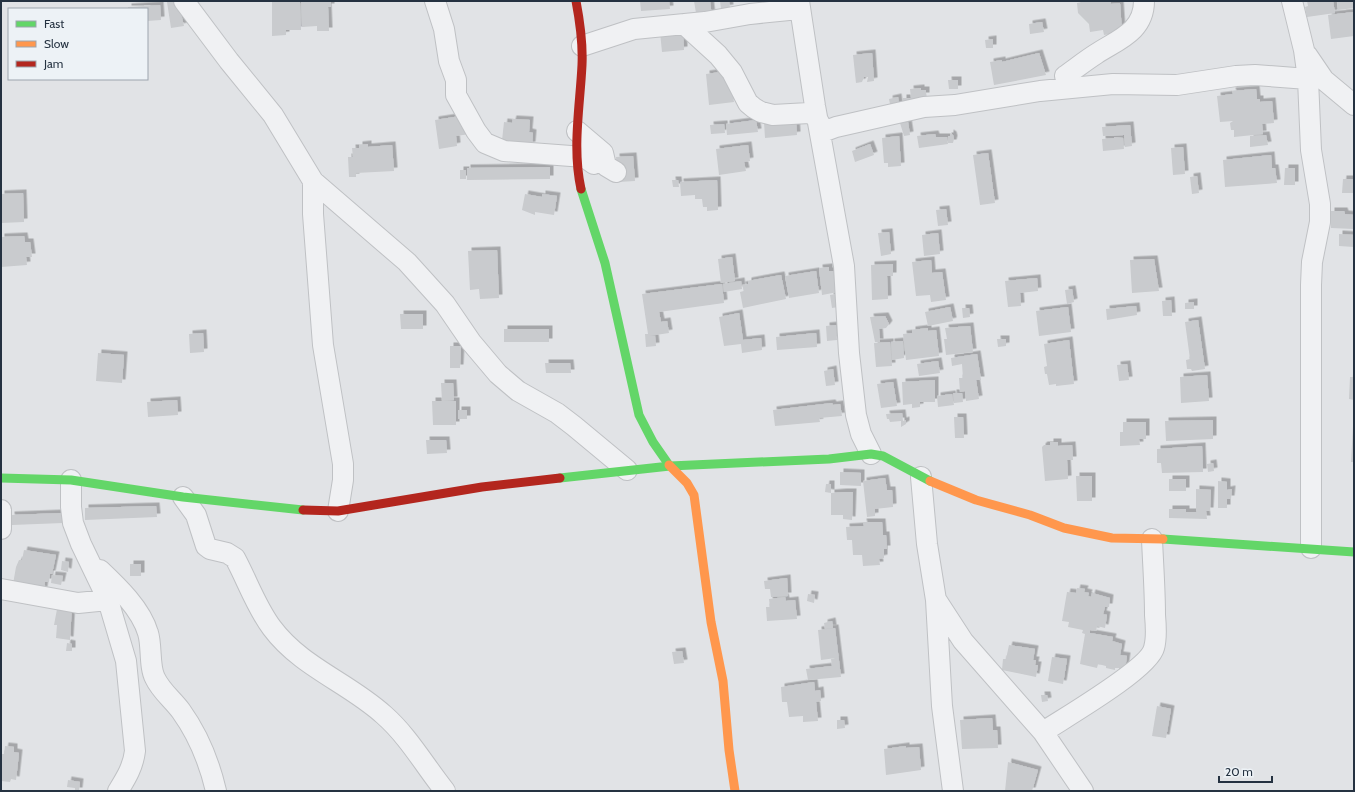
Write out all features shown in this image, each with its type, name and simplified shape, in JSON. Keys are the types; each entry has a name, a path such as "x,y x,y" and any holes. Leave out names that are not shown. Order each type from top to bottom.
{"street":[{"path":"184,1 229,61 273,115 313,181 408,262 445,304 471,342 498,374 518,391 557,413 627,470"},
{"path":"435,1 444,30 449,61 456,80 456,95 476,131 485,143 504,151 597,164"},
{"path":"576,1 582,46 577,131 597,164"},
{"path":"1065,76 1094,55 1124,39 1139,19 1144,7 1144,1"},
{"path":"1292,1 1304,50 1308,79 1311,150 1320,204 1320,222 1310,285 1311,548"},
{"path":"582,46 634,29 684,24 799,5 844,266 849,361 856,415 861,434 871,454"},
{"path":"684,24 718,55 732,72 748,103 754,108 761,112 773,114 813,114 820,128"},
{"path":"1304,50 1324,80 1354,105"},
{"path":"820,128 836,127 924,107 955,105 1040,91 1113,84 1177,85 1236,76 1255,75 1308,79"},
{"path":"577,131 603,153 597,164 586,170 579,179 584,201 605,263 639,415 647,435 670,466 685,480 694,495 711,622 723,681 729,750 735,791"},
{"path":"313,181 313,214 324,345 343,464 343,480 338,511"},
{"path":"2,476 71,480 183,497 306,510 338,511 482,487 627,470 670,466 829,459 871,454 883,456 921,477 976,500 1030,515 1064,528 1112,538 1311,548 1354,552"},
{"path":"921,477 927,544 936,600 942,706 953,791"},
{"path":"71,480 72,523 108,600 126,661 135,751 134,762 118,791"},
{"path":"183,497 196,515 206,546 210,549 227,553 235,558 271,627 298,654 324,674 350,689 385,715 405,737 445,791"},
{"path":"1,510 1,529"},
{"path":"1043,732 1107,692 1137,668 1154,650 1156,637 1152,539"},
{"path":"89,560 114,585 141,618 148,632 153,675 161,690 180,710 196,734 209,763 216,791"},
{"path":"1,589 78,603 108,600"},
{"path":"936,600 963,641 1043,732 1083,791"}],"building":[{"path":"178,1 184,26 171,28 167,2"},
{"path":"272,1 300,2 301,30 286,30 286,35 272,36"},
{"path":"301,1 331,1 331,7 328,7 329,31 317,31 317,26 302,27"},
{"path":"640,1 669,1 670,9 641,11"},
{"path":"694,1 710,1 712,17 697,19"},
{"path":"720,1 729,1 730,8 721,9"},
{"path":"1087,1 1111,1 1111,4 1120,3 1122,32 1104,35 1103,30 1090,32 1089,24 1078,13 1077,3"},
{"path":"1307,1 1333,1 1335,13 1307,17 1305,7 1308,6"},
{"path":"1337,1 1354,1 1354,8 1338,10"},
{"path":"160,5 161,20 148,21 148,8 128,7"},
{"path":"1354,12 1354,36 1331,39 1328,15"},
{"path":"1042,22 1044,32 1030,34 1029,24"},
{"path":"683,30 684,50 662,52 660,32"},
{"path":"993,39 993,48 986,48 985,40"},
{"path":"872,53 874,81 867,82 868,77 864,77 862,82 856,83 853,55"},
{"path":"1039,53 1046,75 994,85 990,62 1002,60 1002,62"},
{"path":"728,71 734,102 709,105 706,74"},
{"path":"948,80 958,80 958,89 949,89"},
{"path":"921,88 921,90 926,90 926,96 922,96 923,103 903,108 903,98 911,98 910,89"},
{"path":"1256,89 1257,99 1260,99 1260,102 1272,101 1274,123 1262,124 1263,134 1234,137 1234,130 1231,130 1230,123 1233,121 1220,122 1217,96 1233,94 1232,91"},
{"path":"898,97 900,112 892,114 889,99"},
{"path":"467,115 470,134 456,136 457,146 439,149 435,120"},
{"path":"513,119 530,120 529,132 533,133 532,145 501,150 504,122 512,123"},
{"path":"756,120 758,132 727,135 726,124"},
{"path":"796,120 797,135 765,138 764,122"},
{"path":"908,122 910,135 904,136 900,123"},
{"path":"724,124 725,133 711,134 710,125"},
{"path":"1130,125 1132,146 1125,147 1124,135 1103,136 1102,127"},
{"path":"950,133 953,135 953,143 948,143 948,136 950,136"},
{"path":"935,134 936,137 947,137 948,144 919,148 917,136"},
{"path":"1266,135 1268,145 1250,147 1250,136"},
{"path":"899,136 901,166 888,167 888,163 884,163 882,138"},
{"path":"1114,137 1123,138 1124,149 1103,151 1102,139"},
{"path":"368,144 368,147 392,145 394,171 356,173 356,177 349,177 348,157 353,157 352,148 359,148 359,145"},
{"path":"870,144 874,155 855,162 852,151"},
{"path":"748,145 750,161 744,162 746,171 719,175 716,149"},
{"path":"1183,147 1185,174 1173,175 1171,148"},
{"path":"988,153 995,203 980,205 973,155"},
{"path":"1271,155 1272,168 1275,168 1277,183 1225,187 1223,160"},
{"path":"633,156 635,181 618,182 616,157"},
{"path":"550,167 550,179 467,180 467,168"},
{"path":"1285,168 1295,168 1295,185 1284,185"},
{"path":"460,170 466,170 466,179 460,179"},
{"path":"1197,176 1199,193 1192,194 1190,177"},
{"path":"1343,179 1354,179 1354,193 1342,193"},
{"path":"672,180 678,180 679,187 673,187"},
{"path":"717,180 718,210 707,211 707,207 703,207 702,199 695,199 695,195 681,196 680,182"},
{"path":"23,193 24,222 1,223 1,194"},
{"path":"525,194 542,197 542,194 557,196 554,215 535,212 535,215 522,210"},
{"path":"946,209 948,225 938,226 936,210"},
{"path":"1331,211 1344,211 1345,214 1354,215 1354,229 1331,228"},
{"path":"889,232 891,254 881,256 878,233"},
{"path":"938,233 940,254 924,256 922,235"},
{"path":"1339,234 1354,235 1354,247 1339,246"},
{"path":"24,236 25,242 30,242 32,257 26,257 27,265 1,267 1,237"},
{"path":"497,250 499,298 480,299 479,289 470,290 468,251"},
{"path":"732,257 735,281 721,283 718,259"},
{"path":"1154,259 1159,291 1132,293 1130,260"},
{"path":"931,260 932,273 942,272 946,300 931,302 930,295 916,296 912,262"},
{"path":"893,264 893,276 887,276 888,299 872,300 871,265"},
{"path":"829,267 829,271 835,271 838,292 822,295 819,268"},
{"path":"816,271 819,293 789,298 785,276"},
{"path":"781,275 786,299 743,308 740,292 744,291 742,285 748,284 748,281"},
{"path":"1037,278 1038,291 1020,293 1021,306 1008,307 1005,281"},
{"path":"741,281 742,289 724,292 723,284"},
{"path":"722,284 724,303 659,312 661,322 667,321 669,333 649,336 655,336 656,346 646,347 645,334 648,334 642,294"},
{"path":"1072,289 1074,302 1067,304 1065,290"},
{"path":"836,294 838,307 832,308 830,295"},
{"path":"1171,300 1172,316 1163,316 1162,301"},
{"path":"1194,302 1194,309 1185,309 1185,303"},
{"path":"1136,306 1137,315 1107,320 1106,309"},
{"path":"950,307 953,321 928,326 925,312"},
{"path":"1068,307 1071,332 1039,336 1036,311"},
{"path":"962,308 969,308 970,317 963,318"},
{"path":"739,313 743,340 761,338 762,350 742,353 741,344 724,346 719,317"},
{"path":"400,314 423,314 423,329 401,329"},
{"path":"885,316 889,324 886,328 879,329 880,342 875,342 870,317"},
{"path":"1198,320 1205,369 1192,371 1191,369 1187,369 1186,360 1190,359 1185,322"},
{"path":"836,325 837,340 827,341 826,326"},
{"path":"970,326 973,352 946,355 944,339 947,339 945,328"},
{"path":"928,328 928,331 936,330 939,356 906,360 903,334 912,333 912,330"},
{"path":"504,329 549,329 549,342 504,342"},
{"path":"203,333 204,352 190,353 189,334"},
{"path":"816,333 817,347 777,350 776,337"},
{"path":"997,339 1006,339 1006,346 998,347"},
{"path":"1069,340 1074,384 1056,386 1056,384 1049,385 1044,367 1047,366 1044,344"},
{"path":"903,341 904,358 892,360 891,342"},
{"path":"890,342 892,366 876,367 874,343"},
{"path":"450,346 461,346 460,368 450,368"},
{"path":"98,353 124,355 122,383 96,381"},
{"path":"977,354 981,380 976,380 979,399 966,401 965,391 960,392 959,378 963,378 962,364 952,366 951,358"},
{"path":"938,361 940,373 919,376 917,364"},
{"path":"545,363 570,363 571,373 546,373"},
{"path":"1127,364 1129,380 1119,381 1117,365"},
{"path":"833,369 835,385 826,386 824,371"},
{"path":"1207,375 1209,401 1181,403 1180,377"},
{"path":"1350,377 1354,377 1354,400 1349,399"},
{"path":"935,380 935,402 920,402 920,407 912,408 912,404 903,405 902,382"},
{"path":"893,382 897,406 881,408 877,384"},
{"path":"441,383 453,383 454,400 442,401"},
{"path":"953,393 962,393 963,402 954,403"},
{"path":"952,394 954,405 938,407 937,396"},
{"path":"177,400 178,415 148,417 147,402"},
{"path":"432,401 456,401 456,425 433,425"},
{"path":"832,403 833,405 840,404 842,416 819,418 820,422 775,426 773,410"},
{"path":"458,410 467,410 467,419 458,419"},
{"path":"902,413 903,421 906,420 906,424 901,427 901,421 890,422 889,419 887,419 886,414"},
{"path":"954,417 963,417 964,438 955,438"},
{"path":"1213,420 1213,439 1166,441 1165,421"},
{"path":"1123,422 1146,422 1146,439 1139,439 1140,445 1120,446 1120,432 1123,432"},
{"path":"1353,426 1354,462 1351,462"},
{"path":"426,440 446,440 447,453 427,454"},
{"path":"1050,442 1058,442 1058,446 1072,445 1073,460 1067,460 1068,479 1045,481 1042,447 1044,445 1050,445"},
{"path":"1202,446 1203,472 1162,473 1161,463 1157,463 1157,449"},
{"path":"1213,463 1214,471 1208,472 1207,464"},
{"path":"840,472 861,473 861,486 840,485"},
{"path":"1076,476 1092,476 1092,501 1077,501"},
{"path":"885,478 887,490 892,490 893,507 875,509 875,516 867,517 863,481"},
{"path":"1169,479 1186,479 1186,491 1169,491"},
{"path":"1218,481 1227,482 1227,490 1232,489 1231,499 1227,499 1227,508 1218,508"},
{"path":"826,484 831,484 831,493 825,492"},
{"path":"1196,489 1211,490 1210,511 1206,511 1207,519 1169,518 1169,509 1186,509 1186,512 1197,512"},
{"path":"853,492 852,520 843,519 843,515 831,515 831,493"},
{"path":"156,506 157,517 85,520 85,508"},
{"path":"62,513 63,523 12,525 11,515"},
{"path":"863,522 882,522 883,535 886,535 887,549 884,549 884,558 879,559 880,565 863,566 862,555 853,555 852,540 847,540 846,527 864,526"},
{"path":"24,550 56,555 52,574 50,574 49,582 45,582 44,590 13,584 16,567 19,560 22,560"},
{"path":"62,561 69,562 68,572 61,570"},
{"path":"130,564 141,564 141,576 130,576"},
{"path":"52,575 63,576 61,585 51,583"},
{"path":"787,578 788,596 771,597 770,589 765,589 764,581"},
{"path":"1077,588 1085,589 1084,592 1089,593 1088,596 1091,597 1092,593 1110,598 1109,607 1105,607 1103,614 1107,615 1105,628 1097,626 1096,631 1090,630 1090,633 1113,637 1112,641 1122,644 1120,655 1127,656 1125,669 1119,671 1119,668 1115,668 1115,670 1098,664 1097,668 1080,664 1085,634 1082,633 1083,630 1068,627 1069,622 1062,621 1067,592 1076,593"},
{"path":"808,594 815,595 814,603 807,601"},
{"path":"785,597 786,601 795,600 797,619 767,621 766,607 770,607 769,599"},
{"path":"58,604 72,604 70,640 56,638 57,625 54,625"},
{"path":"832,621 833,628 825,629 824,623"},
{"path":"835,628 841,677 808,680 806,669 832,666 831,659 836,658 821,660 818,630"},
{"path":"67,643 72,644 72,651 66,651"},
{"path":"1009,645 1035,649 1033,660 1036,660 1035,665 1038,665 1036,677 1002,670 1003,659 1006,659"},
{"path":"682,651 684,663 674,664 672,652"},
{"path":"1052,657 1067,659 1063,684 1048,681"},
{"path":"814,682 815,691 820,690 821,701 816,702 818,721 803,722 803,716 789,717 787,702 782,702 781,687"},
{"path":"1041,695 1047,695 1048,701 1042,702"},
{"path":"1157,706 1171,709 1166,738 1152,736"},
{"path":"992,718 993,730 997,730 998,748 962,749 960,720"},
{"path":"837,720 844,720 845,728 837,729"},
{"path":"5,746 14,747 14,752 19,753 16,780 11,779 10,782 1,781 1,754 4,754"},
{"path":"906,746 906,748 919,747 921,770 886,775 884,749"},
{"path":"1008,762 1038,770 1032,791 1005,791"},
{"path":"68,780 80,782 79,791 75,791 75,788 67,787"}],"traffic: fast":[{"path":"581,189 605,263 639,415 653,442 669,465"},
{"path":"560,478 670,466 829,459 871,454 883,456 930,481"},
{"path":"1,478 71,480 183,497 303,510"},
{"path":"1163,539 1354,552"}],"traffic: slow":[{"path":"669,465 687,483 694,495 711,622 723,681 729,750 735,791"},
{"path":"930,481 976,500 1030,515 1064,528 1112,538 1163,539"}],"traffic: jam":[{"path":"576,1 582,49 577,127 578,174 581,189"},
{"path":"303,510 338,511 482,487 560,478"}]}
